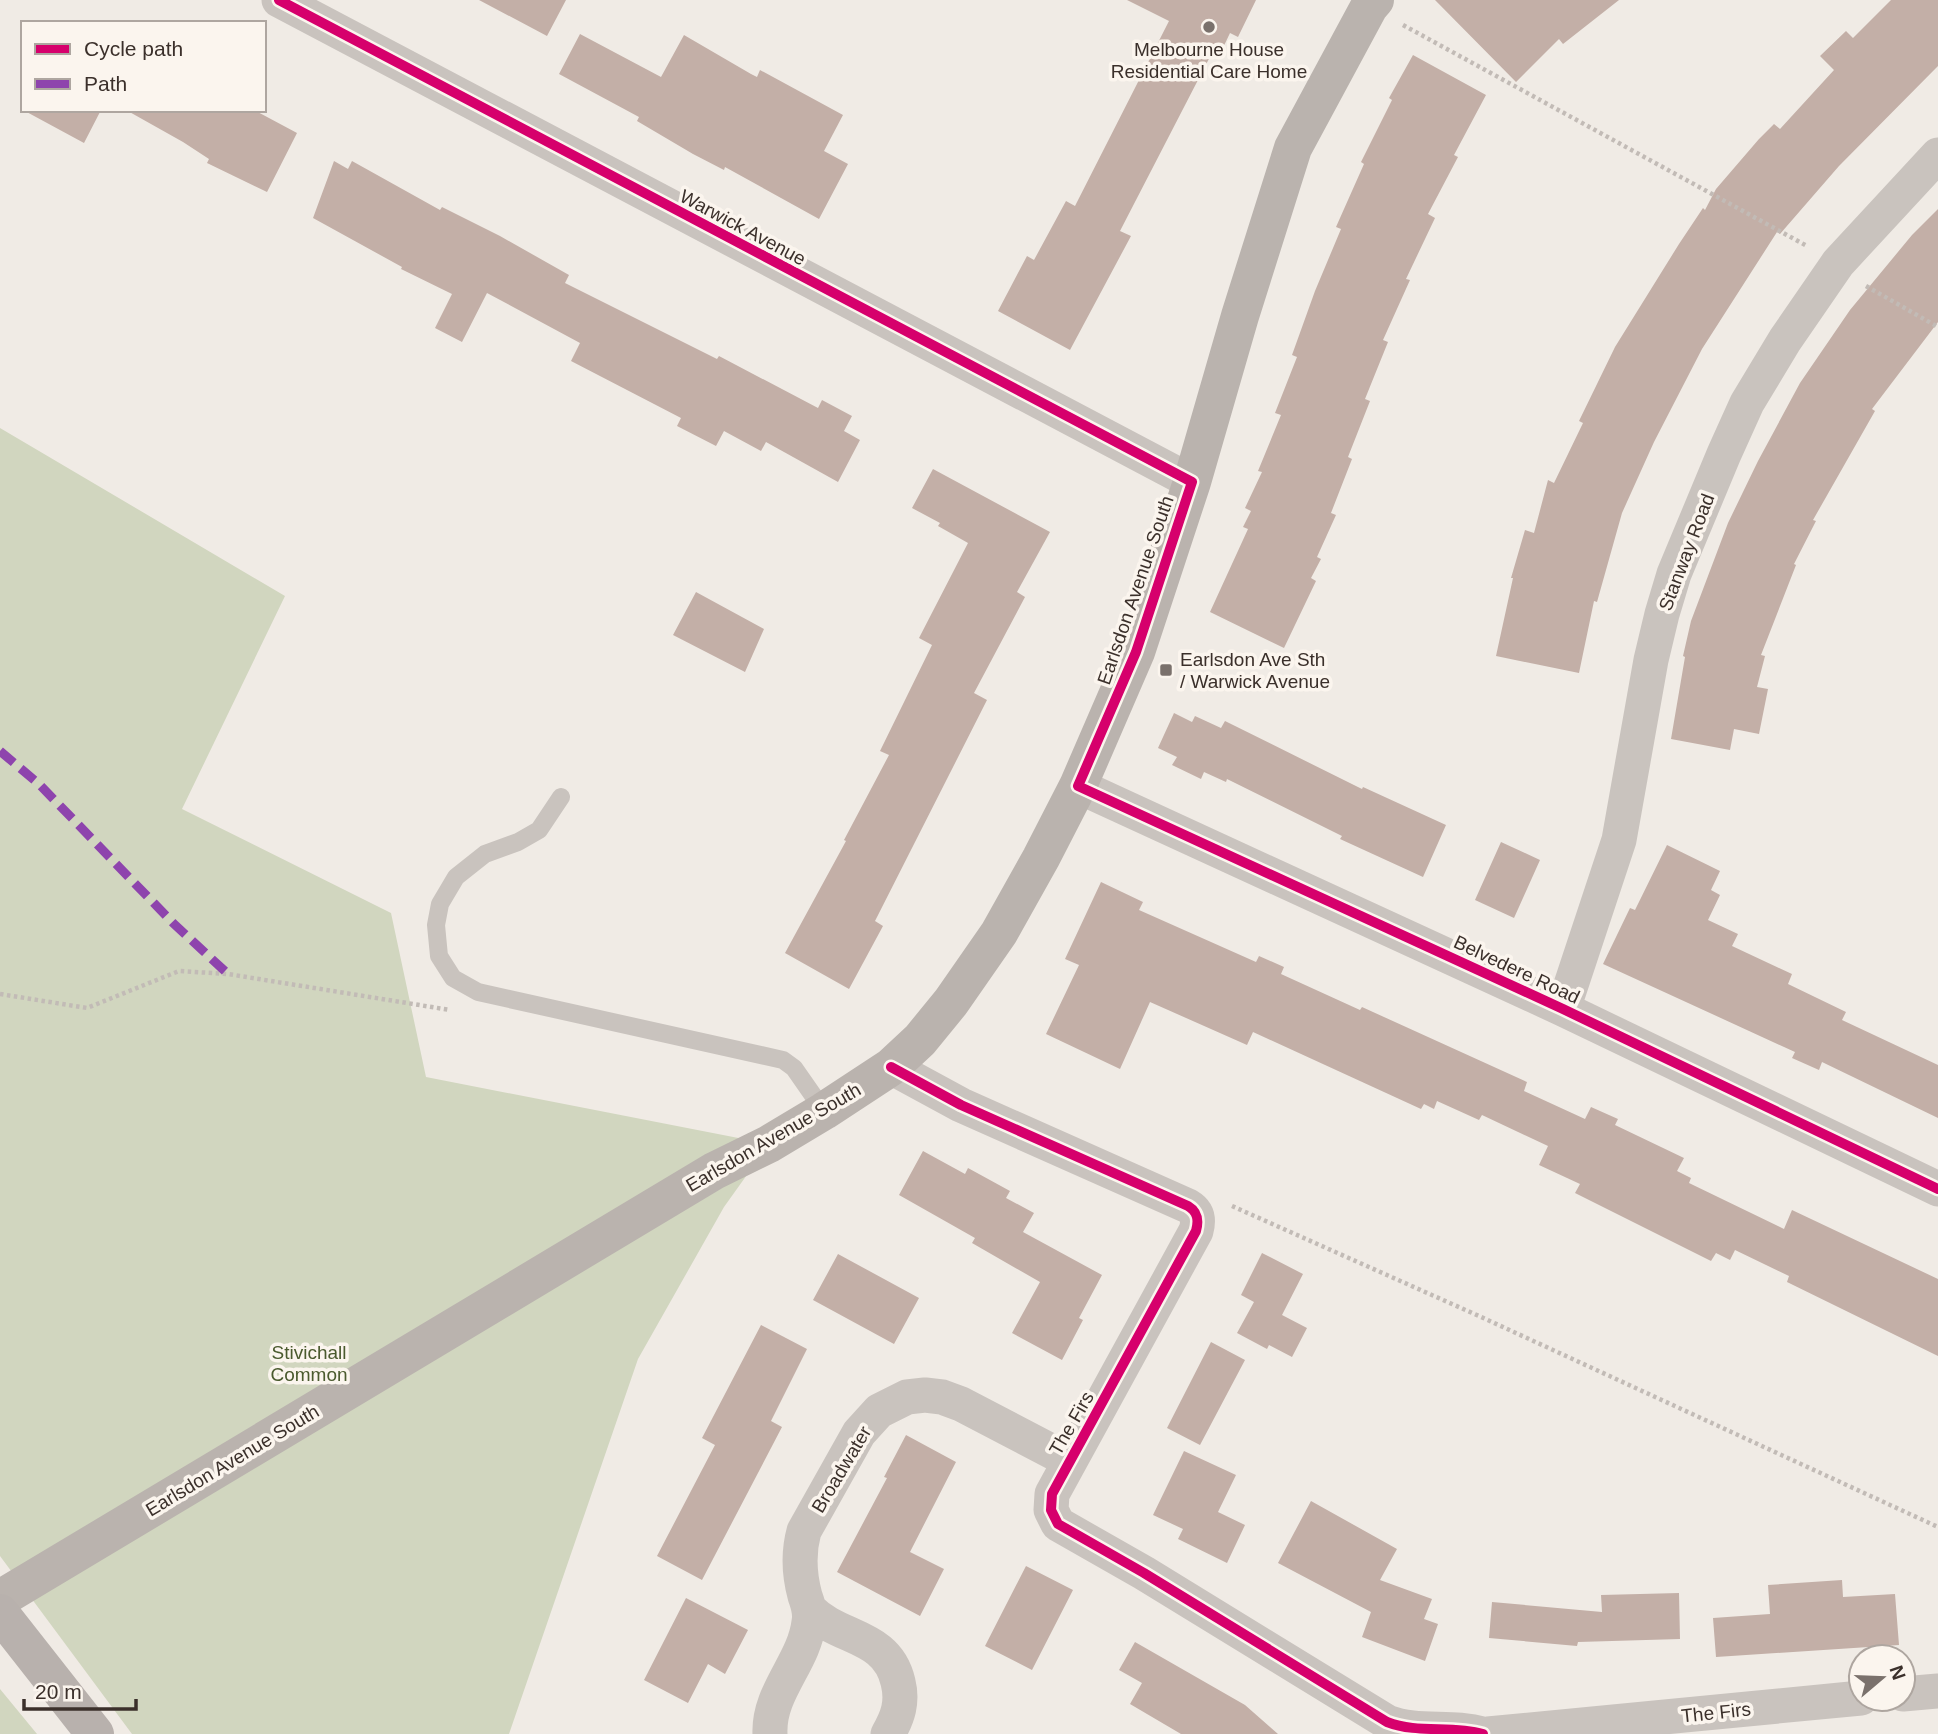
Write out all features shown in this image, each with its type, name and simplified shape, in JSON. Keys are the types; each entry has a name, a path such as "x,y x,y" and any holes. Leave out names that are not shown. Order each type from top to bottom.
{"main road":[{"name":"Earlsdon Avenue South","path":"0,1599 702,1178 769,1144 824,1111 891,1067 920,1040 951,1002 999,933 1078,786 1136,652 1192,482 1240,316 1293,148 1372,3"},
{"path":"0,1613 95,1734"}],"street":[{"name":"Warwick Avenue","path":"279,0 1192,482"},
{"name":"Stanway Road","path":"1563,1009 1619,840 1651,660 1674,574 1747,403 1785,340 1838,264 1938,155"},
{"name":"Belvedere Road","path":"1078,786 1563,1009 1938,1189"},
{"path":"891,1067 961,1105 1188,1206 1198,1217"},
{"name":"The Firs","path":"1198,1217 1196,1231 1049,1502 1058,1524 1144,1573 1387,1722 1412,1729 1452,1728 1485,1734 1847,1699"},
{"name":"Broadwater","path":"770,1734 771,1712 806,1636 810,1610 800,1575 800,1545 804,1531 859,1433 879,1410 907,1397 942,1396 1070,1461"},
{"path":"810,1610 836,1629 865,1640 889,1660 896,1673 900,1701 898,1714 888,1734"},
{"path":"1917,1692 1938,1690"}],"lane":[{"path":"561,797 539,830 518,842 485,854 456,877 440,904 436,925 439,956 453,978 478,992 783,1060 794,1068 824,1111"}],"path":[{"path":"1372,3 1838,264 1867,288 1938,327"},
{"path":"0,994 86,1008 179,971 228,974 452,1010"},
{"path":"1198,1217 1227,1203 1938,1527"}],"green space":[{"name":"Stivichall Common","path":"0,428 285,596 182,809 391,913 426,1077 769,1144 724,1207 638,1359 509,1734 132,1734 0,1556"},
{"path":"0,1689 37,1734 0,1734"}],"building":[{"path":"479,0 566,0 547,36"},
{"path":"1127,0 1256,0 1238,37 1230,33 1221,52 1214,49 1120,231 1131,236 1070,350 998,311 1027,256 1034,260 1066,201 1075,206 1169,21"},
{"path":"1435,0 1619,0 1563,44 1559,39 1516,82"},
{"path":"1891,0 1938,0 1938,66 1839,166 1780,234 1777,232 1702,349 1654,442 1622,513 1597,602 1594,601 1579,673 1496,656 1511,578 1525,530 1534,533 1548,480 1554,483 1583,423 1579,421 1615,347 1716,189 1759,139 1774,124 1780,129 1834,70 1820,56 1846,31 1853,38"},
{"path":"580,34 661,77 684,35 751,74 757,77 760,70 843,115 824,151 848,164 819,219 725,167 724,170 693,154 637,121 639,117 559,74"},
{"path":"1413,55 1486,95 1454,155 1458,157 1428,214 1435,218 1406,279 1410,280 1383,340 1388,342 1365,399 1370,401 1348,457 1352,459 1331,513 1336,515 1317,557 1321,559 1311,578 1316,581 1284,648 1210,612 1248,529 1243,527 1251,511 1245,508 1262,472 1258,471 1281,415 1275,413 1297,357 1292,355 1341,229 1336,227 1364,164 1361,162 1392,100 1389,98"},
{"path":"27,112 100,112 84,143"},
{"path":"130,112 258,112 297,133 267,192 207,163 209,159"},
{"path":"334,161 348,169 352,161 440,210 442,207 500,236 569,275 565,283 717,359 719,356 818,408 822,400 852,416 844,431 860,440 838,482 766,442 761,451 724,431 716,446 677,426 681,418 571,361 580,343 487,293 462,342 435,328 452,294 401,269 402,267 313,218"},
{"path":"1938,209 1938,322 1872,409 1875,411 1813,520 1816,521 1794,564 1796,565 1761,655 1765,656 1757,687 1768,689 1759,734 1734,729 1730,750 1671,739 1691,621 1728,523 1758,461 1800,383 1850,310 1912,235"},
{"path":"933,469 1050,532 1017,592 1025,597 974,693 987,700 875,921 883,926 849,989 785,953 889,755 880,751 932,645 919,638 968,543 938,526 940,523 912,508"},
{"path":"696,592 764,629 745,672 673,635"},
{"path":"1174,713 1192,722 1195,716 1221,728 1225,721 1362,789 1363,787 1446,825 1423,877 1340,839 1342,836 1227,779 1226,782 1204,772 1201,779 1172,765 1177,757 1158,748"},
{"path":"1501,842 1540,860 1514,918 1475,900"},
{"path":"1667,845 1720,871 1711,890 1720,895 1708,920 1738,934 1732,946 1792,974 1788,984 1846,1012 1842,1020 1938,1065 1938,1118 1822,1062 1819,1070 1792,1058 1795,1052 1603,964 1630,908 1635,910"},
{"path":"1101,882 1143,902 1139,910 1256,962 1259,956 1284,967 1281,974 1360,1010 1362,1007 1527,1082 1524,1091 1585,1119 1591,1107 1618,1119 1615,1125 1684,1158 1677,1171 1691,1178 1689,1183 1784,1229 1792,1210 1938,1279 1938,1356 1787,1282 1789,1276 1735,1250 1730,1260 1716,1253 1711,1261 1575,1193 1580,1184 1539,1165 1548,1146 1482,1115 1479,1120 1437,1101 1434,1109 1424,1104 1421,1109 1253,1032 1247,1045 1150,1002 1120,1069 1046,1034 1079,965 1065,959"},
{"path":"923,1151 965,1174 968,1168 1010,1191 1006,1198 1034,1213 1023,1232 1102,1275 1079,1318 1083,1320 1062,1360 1012,1333 1040,1282 972,1243 975,1238 899,1195"},
{"path":"1262,1253 1303,1274 1282,1315 1307,1328 1292,1357 1269,1345 1267,1349 1237,1333 1254,1302 1241,1295"},
{"path":"838,1254 919,1298 894,1344 813,1300"},
{"path":"761,1325 807,1349 771,1421 782,1427 702,1580 657,1556 715,1445 702,1438"},
{"path":"1211,1342 1245,1360 1200,1445 1167,1428"},
{"path":"906,1435 956,1462 910,1552 944,1569 920,1616 837,1572 887,1478 884,1477"},
{"path":"1184,1451 1236,1475 1218,1512 1245,1525 1227,1563 1178,1539 1183,1529 1153,1515"},
{"path":"1311,1501 1397,1549 1380,1580 1432,1599 1424,1619 1438,1624 1425,1661 1362,1637 1371,1612 1278,1563"},
{"path":"1026,1566 1073,1590 1032,1670 985,1646"},
{"path":"1842,1580 1843,1597 1895,1594 1899,1643 1847,1643 1847,1648 1716,1657 1713,1618 1770,1614 1768,1585"},
{"path":"1679,1593 1680,1639 1578,1642 1577,1646 1489,1638 1492,1602 1602,1612 1601,1595"},
{"path":"686,1598 748,1630 725,1674 708,1664 688,1703 644,1680"},
{"path":"1135,1642 1245,1705 1278,1734 1181,1734 1130,1704 1142,1683 1119,1670"}],"marked path":[{"path":"0,751 39,784 173,923 228,974"}],"cycle path":[{"path":"279,0 1192,482 1136,652 1078,786 1563,1009 1938,1189"},
{"path":"891,1067 961,1105 1188,1206 1197,1217 1196,1231 1052,1494 1051,1510 1058,1524 1144,1573 1387,1722 1411,1728 1483,1734"}],"place":[{"name":"Melbourne House Residential Care Home","path":"1209,27"},
{"name":"Earlsdon Ave Sth / Warwick Avenue","path":"1166,670"}]}
